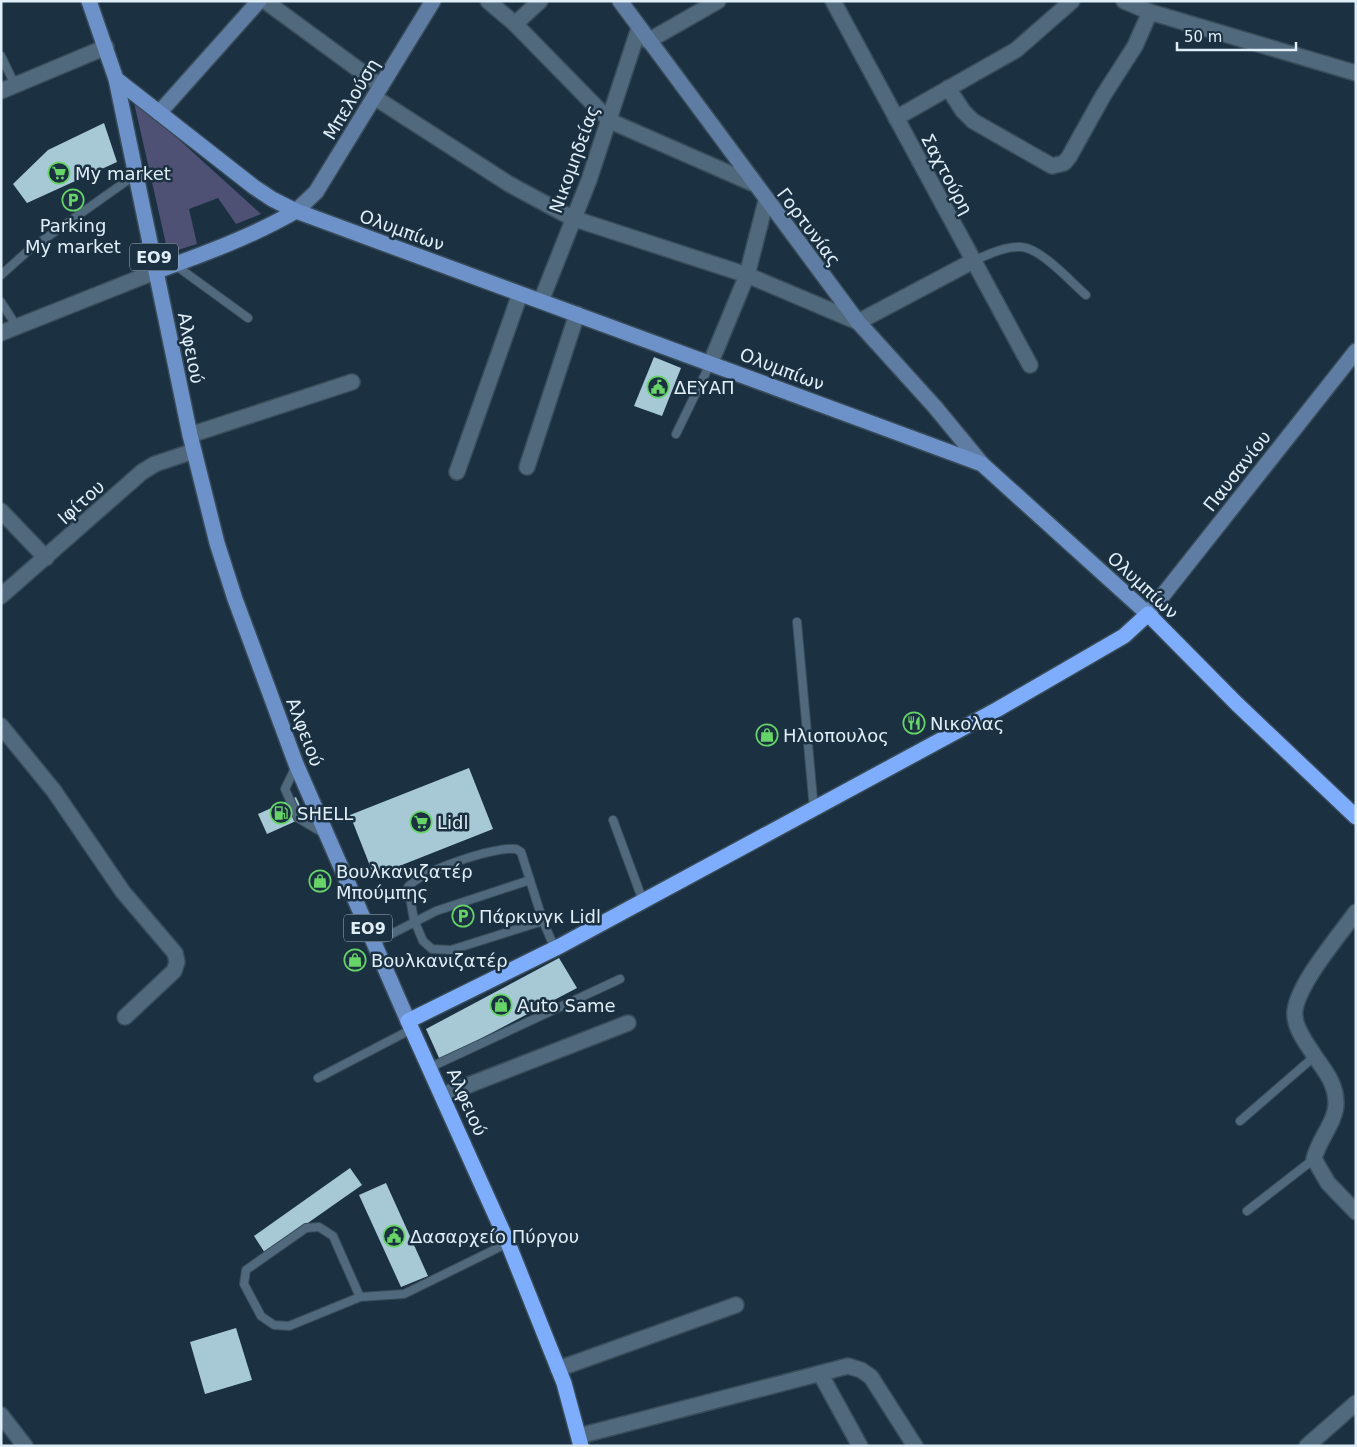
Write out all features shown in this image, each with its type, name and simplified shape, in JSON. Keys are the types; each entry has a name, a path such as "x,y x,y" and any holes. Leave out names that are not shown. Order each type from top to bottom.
{"highway":[{"path":"410,1025 814,810 998,709 1124,636 1148,614"},
{"name":"Ολυμπίων","path":"1148,614 1237,704 1356,817"},
{"name":"Αλφειού","path":"410,1025 431,1067 508,1243 558,1369 580,1441"}],"main road":[{"name":"Αλφειού","path":"89,1 116,79 190,435 217,542 235,598 296,764 410,1025"},
{"name":"Ολυμπίων","path":"116,79 254,187 296,211 711,362 982,464 1148,614"},
{"path":"157,271 280,220 296,211"}],"street":[{"path":"159,113 259,1"},
{"path":"265,1 377,91 510,184 572,218 747,275 858,322 973,261"},
{"name":"Μπελούση","path":"296,211 316,192 433,1"},
{"path":"488,1 515,24 610,121 754,184"},
{"path":"515,24 540,1"},
{"name":"Γορτυνίας","path":"620,1 766,201 858,322 935,407 982,464"},
{"path":"648,40 718,1"},
{"name":"Σαχτούρη","path":"833,1 1030,364"},
{"path":"896,118 1016,50 1072,1"},
{"path":"1124,1 1150,12 1356,73"},
{"path":"948,88 963,111 974,121 1052,166 1058,165 1069,157 1103,96 1135,46 1150,12"},
{"name":"Νικομηδείας","path":"541,301 572,218 589,180 610,121 638,28"},
{"path":"8,88 106,47"},
{"path":"711,362 747,275 766,201"},
{"path":"1,333 157,271"},
{"path":"457,472 520,294"},
{"path":"527,467 577,314"},
{"name":"Παυσανίου","path":"1148,614 1356,351"},
{"path":"190,435 352,382"},
{"name":"Ιφίτου","path":"1,596 142,472 155,464 194,450"},
{"path":"1,511 46,558"},
{"path":"1,726 54,791 123,892 175,953 177,962 174,971 125,1017"},
{"path":"1356,912 1300,991 1295,1017 1300,1030 1330,1079 1336,1094 1336,1106 1314,1159 1328,1183 1356,1212"},
{"path":"443,1095 628,1023"},
{"path":"558,1369 736,1305"},
{"path":"580,1441 848,1366 861,1370 871,1377 915,1446"},
{"path":"821,1374 860,1446"},
{"path":"1307,1446 1356,1403"},
{"path":"1,1415 25,1446"}],"lane":[{"path":"1,56 8,88"},
{"path":"1,275 29,250 136,175"},
{"path":"973,261 1015,248 1021,247 1033,250 1086,296"},
{"path":"174,265 248,318"},
{"path":"1,302 17,327"},
{"path":"676,434 711,362"},
{"path":"797,622 814,810"},
{"path":"613,820 643,901"},
{"path":"543,922 451,950 432,949 423,941 414,920 408,887 412,881 430,872 492,851 509,848 521,852 543,922 555,949"},
{"path":"374,942 414,920 446,907 530,880"},
{"path":"431,1067 620,979"},
{"path":"318,1078 410,1025"},
{"path":"1240,1121 1315,1056"},
{"path":"1247,1211 1314,1159"},
{"path":"360,1297 332,1236 319,1227 306,1228 246,1270 244,1284 261,1316 274,1325 289,1326 360,1297 404,1294 508,1243"}],"shaded area":[{"path":"133,98 261,214 236,224 218,198 189,209 197,244 168,253"}],"building":[{"name":"My market","path":"104,123 117,162 27,203 13,184 48,150"},
{"name":"ΔΕΥΑΠ","path":"654,357 681,368 662,416 634,406"},
{"name":"Lidl","path":"469,768 493,829 374,876 350,815"},
{"path":"296,797 305,817 267,834 258,814"},
{"path":"559,958 577,988 440,1060 426,1029"},
{"path":"350,1168 362,1185 265,1253 254,1236"},
{"name":"Δασαρχείο Πύργου","path":"386,1183 428,1276 401,1287 359,1195"},
{"path":"236,1328 252,1380 205,1394 190,1342"}],"place":[{"name":"My market","path":"59,173"},
{"name":"Parking My market","path":"73,200"},
{"name":"ΔΕΥΑΠ","path":"658,387"},
{"name":"Νικολας","path":"914,723"},
{"name":"Ηλιοπουλος","path":"767,735"},
{"name":"SHELL","path":"281,813"},
{"name":"Lidl","path":"421,822"},
{"name":"Βουλκανιζατέρ Μπούμπης","path":"320,881"},
{"name":"Πάρκινγκ Lidl","path":"463,916"},
{"name":"Βουλκανιζατέρ","path":"355,960"},
{"name":"Auto Same","path":"501,1005"},
{"name":"Δασαρχείο Πύργου","path":"394,1236"}]}
